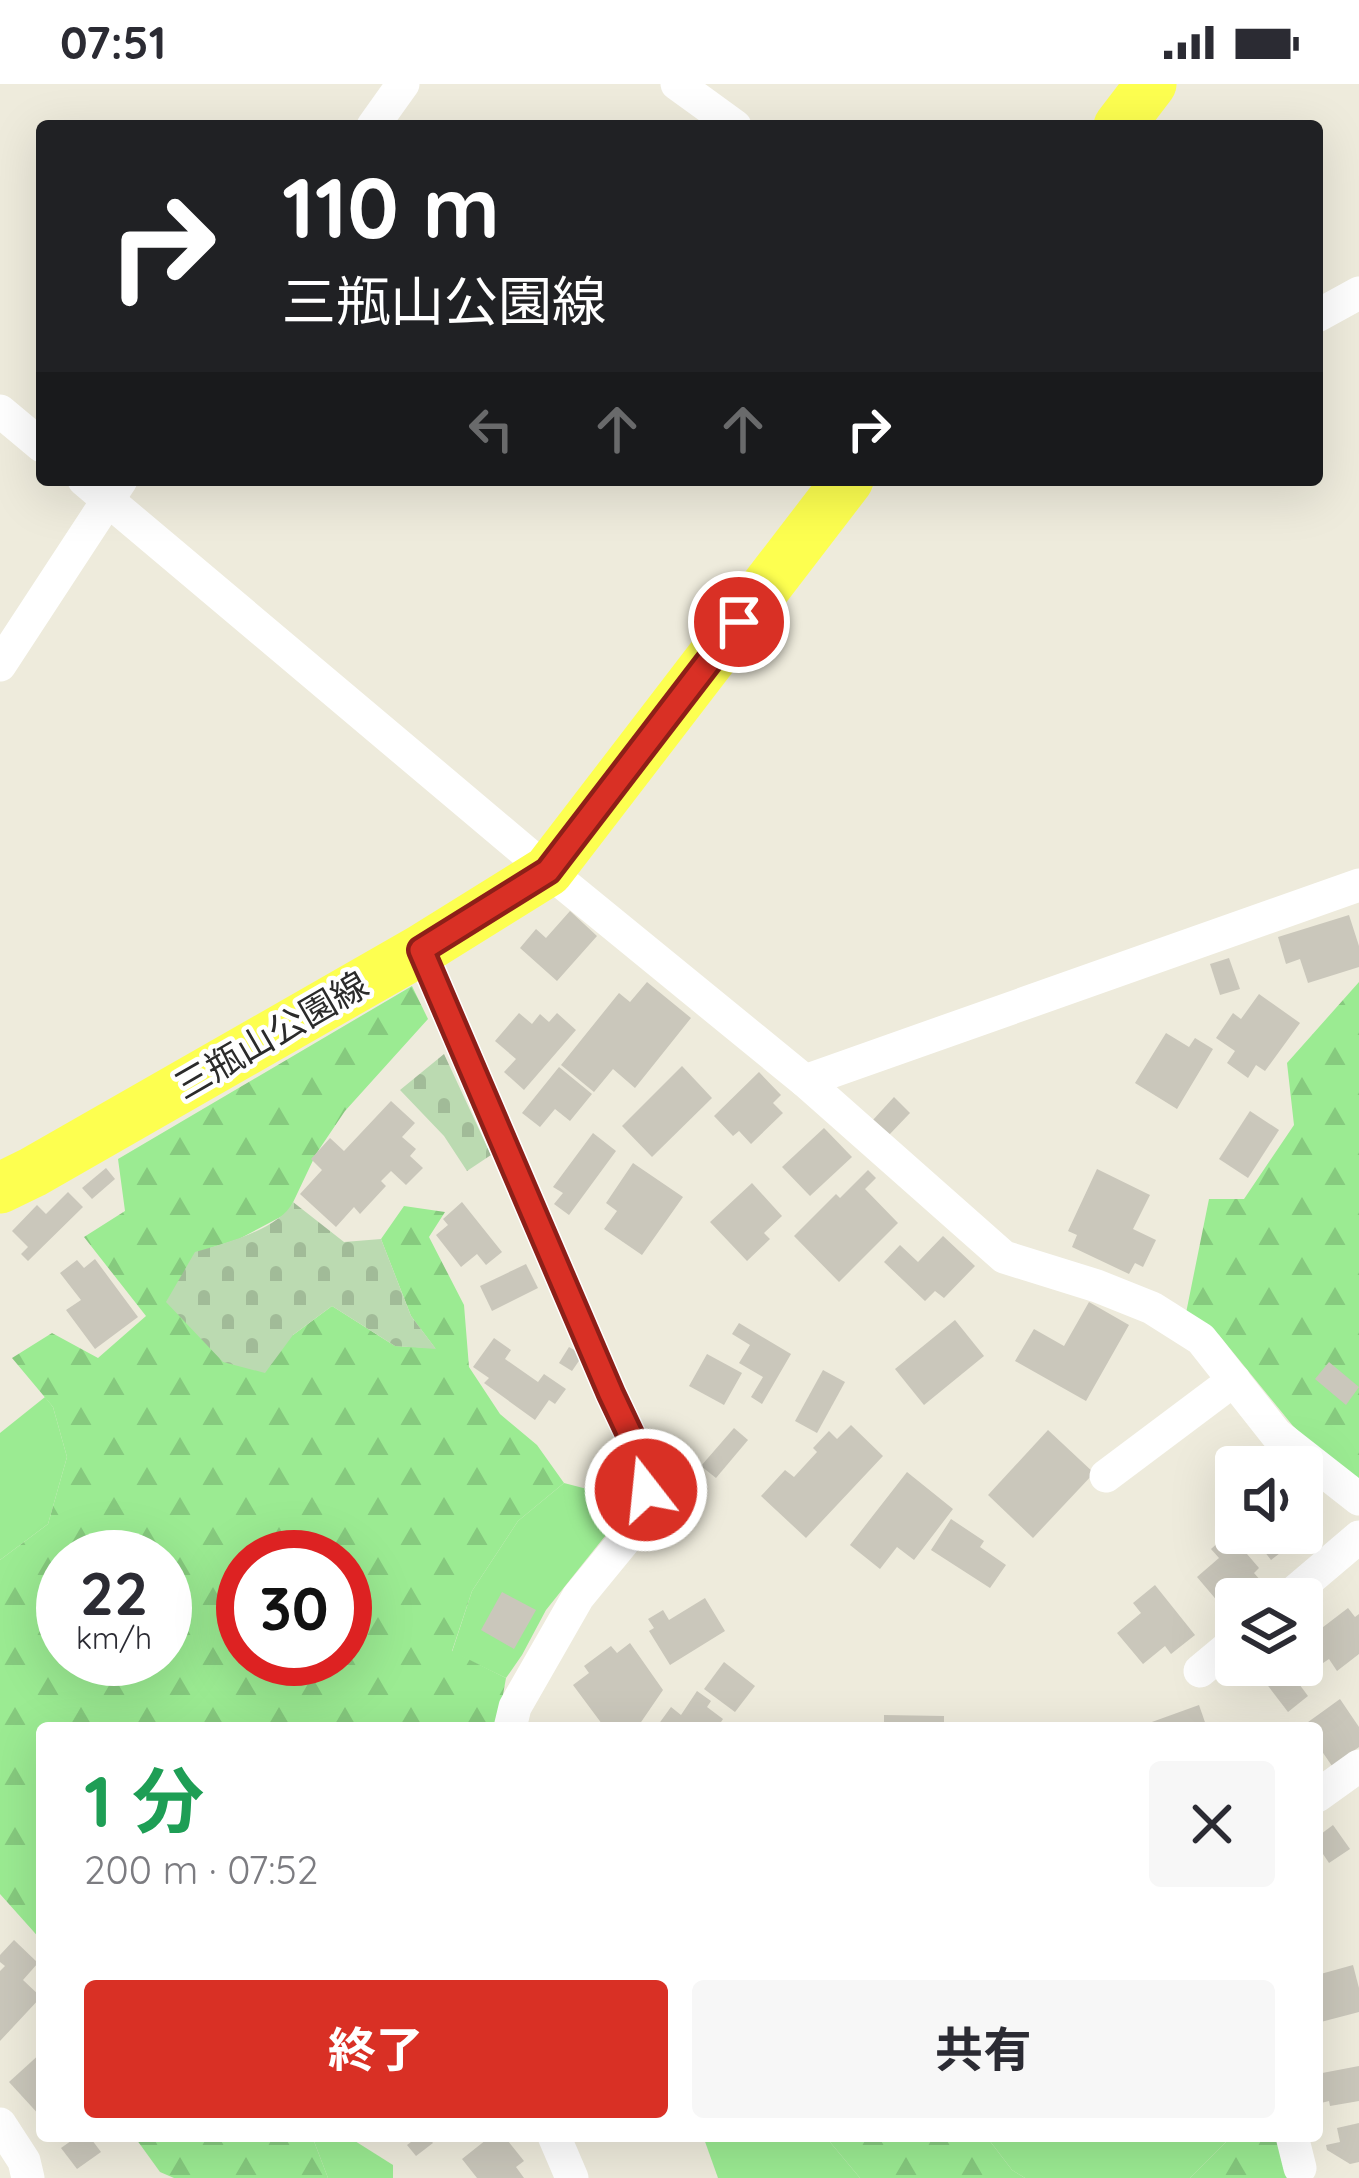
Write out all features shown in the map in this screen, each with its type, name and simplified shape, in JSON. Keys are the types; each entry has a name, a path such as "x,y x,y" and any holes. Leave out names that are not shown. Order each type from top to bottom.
{"main road":[{"path":"1123,120 1150,84"},
{"name":"三瓶山公園線","path":"0,1188 421,950 548,871 843,486"}],"street":[{"path":"377,120 403,84"},
{"path":"676,84 727,120"},
{"path":"1323,313 1359,293"},
{"path":"0,411 36,441"},
{"path":"0,665 104,486 548,871 806,1081 1004,1257 1152,1308 1201,1339 1276,1434 1359,1499"},
{"path":"806,1081 1359,885"},
{"path":"421,950 645,1466 646,1514 578,1597 514,1707 511,1722"},
{"path":"1106,1477 1234,1380"},
{"path":"1311,1578 1359,1537"},
{"path":"1200,1671 1215,1658"},
{"path":"1323,1792 1359,1766"},
{"path":"0,2124 24,2161 28,2178"},
{"path":"557,2142 572,2178"}],"green space":[{"path":"1359,982 1359,1489 1323,1455 1323,1446 1314,1446 1293,1426 1219,1335 1186,1313 1209,1199 1244,1199 1294,1125 1287,1063"},
{"path":"412,986 428,1019 345,1111 316,1154 288,1213 239,1239 195,1253 293,1335 332,1306 395,1346 435,1348 411,1316 381,1239 404,1206 445,1212 429,1237 464,1305 469,1367 500,1414 537,1445 564,1483 518,1521 472,1591 452,1651 506,1678 498,1722 36,1722 36,1934 0,1894 0,1560 36,1533 36,1686 192,1686 192,1530 40,1530 48,1524 67,1457 53,1407 12,1358 52,1333 98,1358 146,1316 84,1237 125,1211 118,1159"},
{"path":"444,1054 491,1155 467,1171 444,1136 400,1090"},
{"path":"293,1202 344,1242 381,1239 411,1316 436,1349 395,1346 332,1306 293,1335 265,1373 223,1362 166,1302 195,1252 264,1228"},
{"path":"45,1397 53,1407 67,1457 48,1524 0,1560 0,1433"},
{"path":"564,1483 633,1501 546,1610 506,1678 452,1652 472,1591 518,1521"},
{"path":"138,2142 314,2142 328,2178 174,2178 160,2172"},
{"path":"314,2142 357,2142 393,2165 393,2178 328,2178"},
{"path":"705,2142 830,2142 860,2178 718,2178"},
{"path":"830,2142 991,2142 1012,2170 1025,2178 860,2178"},
{"path":"991,2142 1226,2142 1190,2178 1025,2178 1012,2170"},
{"path":"1226,2142 1283,2142 1290,2178 1190,2178"}],"building":[{"path":"570,911 597,936 557,981 520,948 536,929 546,938"},
{"path":"1349,915 1359,946 1359,967 1308,983 1300,959 1286,964 1278,937"},
{"path":"1229,958 1240,989 1220,995 1210,964"},
{"path":"647,982 691,1018 635,1088 613,1069 594,1092 561,1065 619,993 630,1002"},
{"path":"1259,994 1300,1023 1265,1071 1256,1065 1248,1078 1227,1063 1235,1051 1216,1038 1233,1013 1241,1019"},
{"path":"519,1013 532,1024 540,1014 549,1022 557,1013 576,1030 524,1090 504,1072 516,1059 495,1041"},
{"path":"1166,1033 1189,1047 1195,1038 1213,1049 1177,1109 1135,1083"},
{"path":"682,1066 712,1098 652,1157 622,1126"},
{"path":"559,1067 592,1094 570,1121 555,1109 540,1127 522,1113"},
{"path":"759,1072 781,1095 773,1103 783,1113 751,1144 739,1131 733,1136 714,1116"},
{"path":"894,1097 910,1113 888,1136 872,1121"},
{"path":"391,1101 415,1123 402,1137 416,1149 410,1156 423,1168 406,1185 391,1171 381,1181 386,1186 360,1214 354,1207 336,1227 300,1194 322,1170 311,1159 330,1138 344,1151"},
{"path":"1250,1111 1279,1130 1248,1178 1219,1159"},
{"path":"824,1128 852,1157 810,1196 782,1167"},
{"path":"593,1133 616,1151 569,1215 554,1204 563,1193 553,1187"},
{"path":"633,1163 683,1197 642,1255 604,1229 617,1211 606,1203"},
{"path":"106,1168 115,1179 92,1199 82,1188"},
{"path":"1097,1169 1150,1195 1133,1229 1156,1240 1143,1267 1135,1263 1129,1274 1072,1247 1077,1235 1068,1231"},
{"path":"868,1170 876,1178 865,1189 898,1223 839,1282 794,1236"},
{"path":"752,1183 782,1216 764,1233 770,1239 747,1261 710,1222"},
{"path":"68,1192 83,1207 28,1261 21,1254 28,1247 12,1231 37,1205 46,1214"},
{"path":"462,1202 502,1252 486,1265 477,1254 461,1267 436,1235 448,1225 443,1219"},
{"path":"943,1236 975,1266 944,1298 935,1291 925,1301 884,1262 900,1245 918,1262"},
{"path":"95,1259 138,1317 95,1349 66,1310 81,1300 60,1273 77,1260 84,1268"},
{"path":"526,1264 538,1288 492,1311 480,1286"},
{"path":"1089,1302 1129,1325 1086,1401 1015,1361 1034,1329 1064,1346"},
{"path":"955,1320 984,1356 924,1405 895,1369"},
{"path":"739,1323 791,1354 762,1404 751,1397 763,1377 739,1363 750,1345 732,1334"},
{"path":"494,1338 511,1350 505,1359 538,1382 544,1374 566,1389 555,1404 549,1400 535,1420 484,1383 489,1378 473,1367"},
{"path":"569,1347 583,1355 572,1371 559,1363"},
{"path":"707,1354 742,1373 724,1405 689,1386"},
{"path":"1329,1362 1359,1387 1346,1405 1315,1379"},
{"path":"823,1370 845,1382 817,1433 795,1421"},
{"path":"851,1425 883,1456 806,1538 761,1496 785,1470 794,1477 829,1431 837,1439"},
{"path":"734,1428 748,1440 716,1478 701,1466"},
{"path":"1048,1430 1094,1473 1033,1538 988,1495"},
{"path":"907,1472 953,1509 914,1560 897,1547 880,1569 850,1545"},
{"path":"951,1519 984,1541 980,1547 1006,1565 990,1588 931,1550"},
{"path":"1215,1554 1247,1554 1259,1568 1254,1573 1258,1578 1215,1578 1215,1598 1197,1577 1219,1558"},
{"path":"1155,1585 1195,1635 1171,1654 1165,1646 1143,1664 1117,1633 1141,1613 1133,1603"},
{"path":"502,1592 536,1610 514,1649 481,1630"},
{"path":"705,1598 725,1631 670,1665 649,1631 654,1628 648,1619 663,1610 669,1620"},
{"path":"1348,1608 1355,1617 1359,1614 1359,1654 1337,1671 1329,1659 1323,1663 1323,1627"},
{"path":"630,1643 663,1690 641,1722 601,1722 573,1685 589,1673 584,1666 611,1646 617,1653"},
{"path":"724,1662 755,1686 735,1712 704,1689"},
{"path":"1268,1686 1301,1686 1308,1696 1288,1712"},
{"path":"697,1691 723,1719 660,1722 671,1707 681,1715"},
{"path":"1340,1699 1359,1727 1359,1747 1332,1766 1323,1753 1323,1722 1308,1722"},
{"path":"1199,1705 1205,1722 1152,1722"},
{"path":"884,1715 944,1716 944,1722 884,1722"},
{"path":"1333,1825 1350,1849 1329,1863 1323,1854 1323,1832"},
{"path":"14,1940 36,1961 23,1980 36,1992 36,2002 0,2041 0,1971 5,1966 0,1955"},
{"path":"1353,1965 1359,2012 1323,2021 1323,1973"},
{"path":"36,2057 36,2111 9,2082"},
{"path":"1359,2066 1359,2101 1330,2106 1329,2101 1323,2102 1323,2073"},
{"path":"1359,2123 1359,2162 1350,2164 1326,2145 1340,2142 1337,2128"},
{"path":"70,2142 94,2142 101,2152 77,2169 61,2148"},
{"path":"411,2142 433,2143 416,2156 407,2145"},
{"path":"483,2142 509,2142 524,2161 516,2167 524,2178 477,2178 462,2159"}],"route":[{"path":"646,1490 645,1466 421,950 548,871 739,622"}]}
